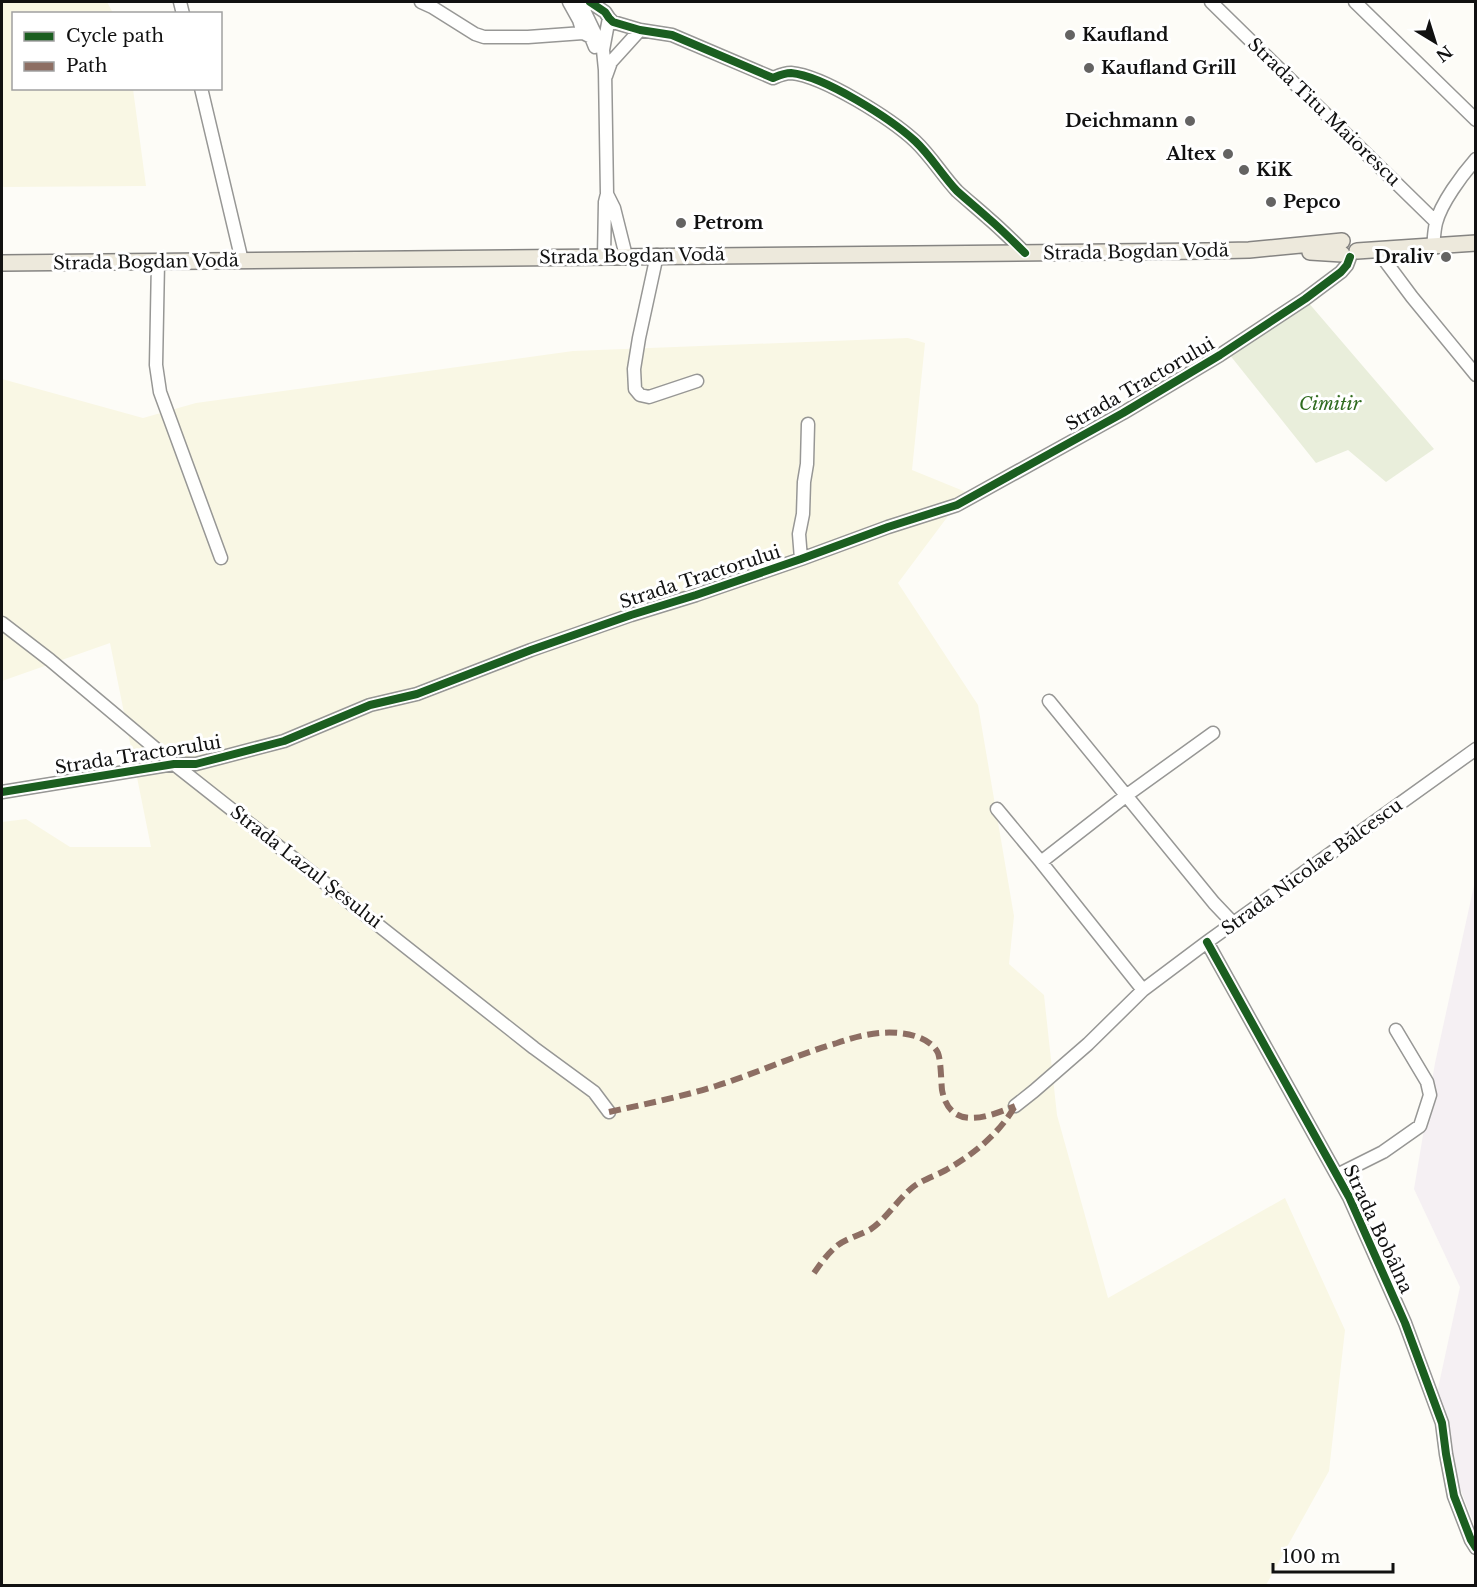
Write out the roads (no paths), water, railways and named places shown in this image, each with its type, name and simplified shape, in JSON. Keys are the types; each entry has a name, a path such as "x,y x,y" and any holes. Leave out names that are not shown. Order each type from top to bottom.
{"main road":[{"name":"Strada Bogdan Vodă","path":"2,263 1262,249 1377,250 1475,243"}],"street":[{"path":"421,2 484,37 528,37 588,31"},
{"path":"568,2 603,50"},
{"path":"580,2 604,80"},
{"path":"590,2 606,12 613,22 640,30 672,35 773,78 792,73 809,78 856,100 889,120 915,141 945,178 1025,253"},
{"name":"Strada Titu Maiorescu","path":"1211,2 1436,222"},
{"path":"1355,2 1476,120"},
{"path":"604,257 607,194 603,50 609,18"},
{"path":"604,80 611,62 640,30"},
{"path":"201,90 242,261"},
{"path":"1432,247 1436,222 1448,198 1464,172 1476,159"},
{"path":"607,194 614,208 626,256"},
{"name":"Strada Tractorului","path":"2,792 174,764 196,764 284,741 370,705 417,694 531,650 801,560 957,504 1123,413 1220,355 1305,299 1341,272 1347,265 1350,249"},
{"path":"1377,250 1476,375"},
{"path":"657,255 639,338 634,369 635,389 640,394 649,397 697,381"},
{"path":"158,262 156,365 160,392 221,558"},
{"path":"801,560 799,534 807,464 808,424"},
{"name":"Strada Lazul Șesului","path":"2,622 174,764 534,1048 594,1092 609,1112"},
{"path":"1049,700 1214,903 1233,923"},
{"path":"1041,862 1127,795 1213,733"},
{"name":"Strada Nicolae Bălcescu","path":"1015,1106 1088,1044 1143,990 1476,749"},
{"path":"996,809 1143,990"},
{"name":"Strada Bobâlna","path":"1207,942 1349,1197 1405,1323 1442,1423 1454,1496 1476,1548"},
{"path":"1337,1174 1383,1152 1420,1126 1430,1095 1428,1082 1396,1030"}],"place":[{"name":"Kaufland","path":"1070,35"},
{"name":"Kaufland Grill","path":"1089,68"},
{"name":"Deichmann","path":"1190,121"},
{"name":"Altex","path":"1228,154"},
{"name":"KiK","path":"1244,170"},
{"name":"Pepco","path":"1271,202"},
{"name":"Petrom","path":"681,223"},
{"name":"Draliv","path":"1446,257"}],"park label":[{"name":"Cimitir","path":"1330,404"}]}
